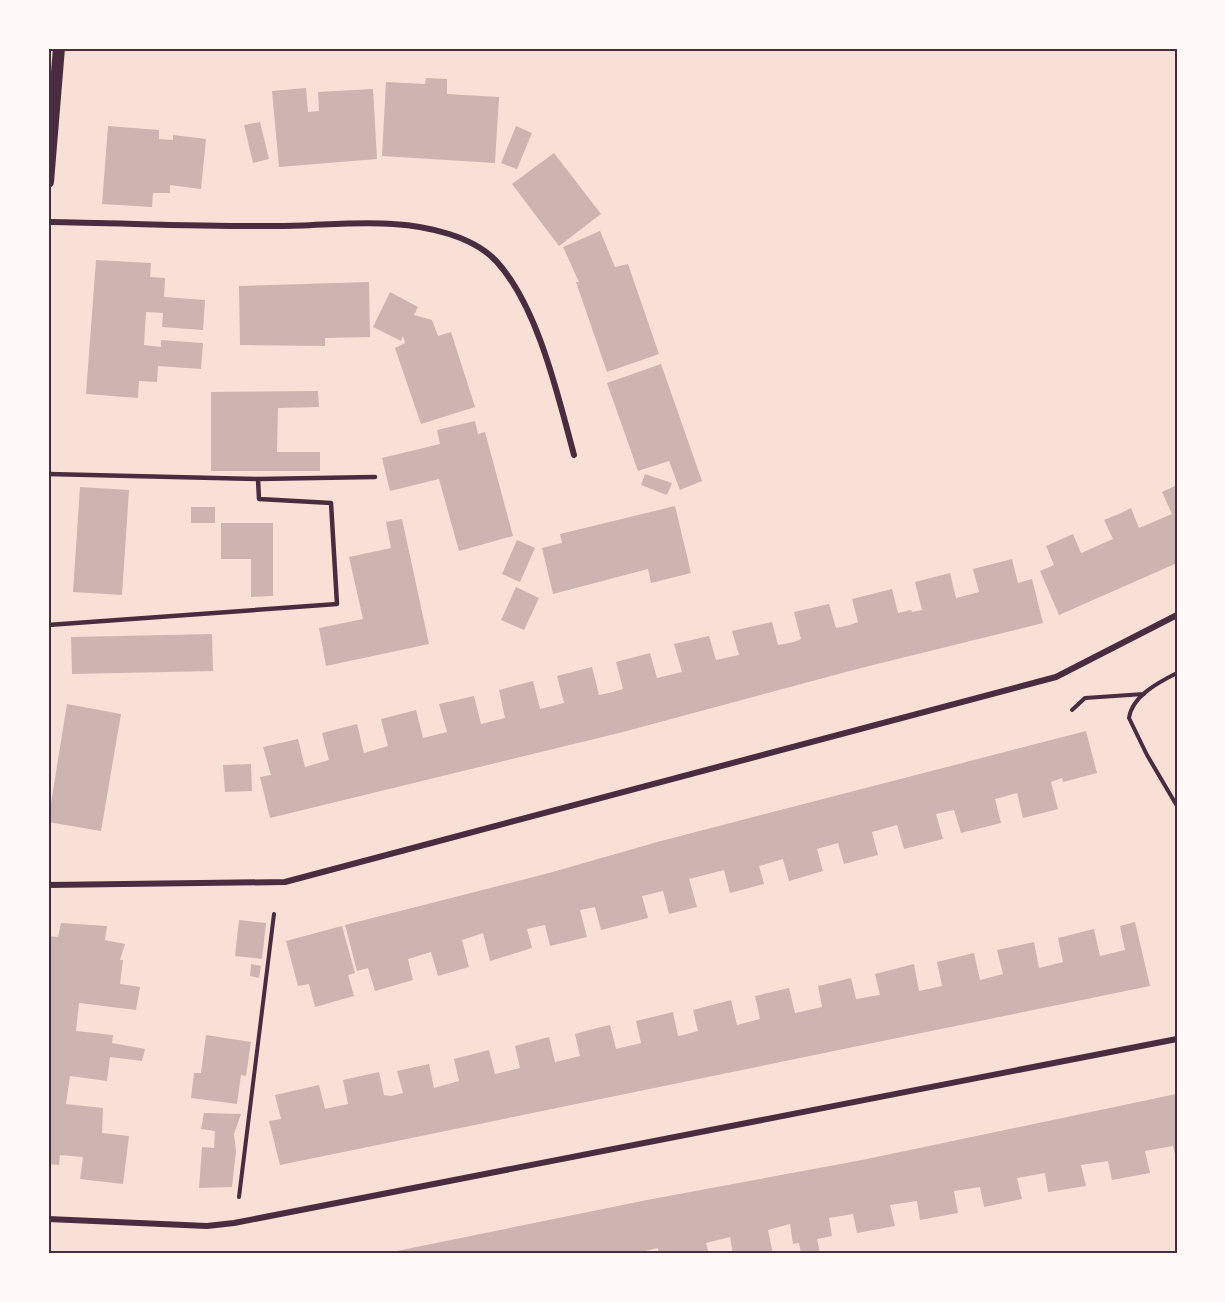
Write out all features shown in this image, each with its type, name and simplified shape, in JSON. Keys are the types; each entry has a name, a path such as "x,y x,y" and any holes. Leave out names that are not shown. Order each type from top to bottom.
{"main road":[{"path":"48,182 59,48"}],"street":[{"path":"48,222 279,226 393,224 444,232 476,244 497,262 523,298 554,380 574,454"},
{"path":"48,885 285,882 1056,677 1177,615"},
{"path":"48,1219 207,1226 234,1223 1177,1039"}],"lane":[{"path":"48,474 258,479 375,477"},
{"path":"48,625 337,604 331,503 259,499 258,479"}],"path":[{"path":"1177,673 1144,694 1133,704 1129,718 1147,755 1177,806"},
{"path":"1072,710 1085,698 1144,694"},
{"path":"238,1197 274,914"}],"building":[{"path":"426,78 447,79 447,94 499,97 495,163 382,156 386,82 425,84"},
{"path":"306,88 308,112 319,111 318,92 373,89 377,159 279,167 272,91"},
{"path":"260,122 269,159 253,163 244,125"},
{"path":"108,126 159,130 159,139 173,140 173,135 206,139 201,189 170,185 170,193 153,193 152,207 102,204"},
{"path":"516,126 532,133 517,169 501,163"},
{"path":"554,153 601,214 559,246 512,184"},
{"path":"600,231 615,267 628,264 659,354 607,372 576,282 579,282 563,247"},
{"path":"96,260 151,263 150,277 165,278 164,297 205,300 203,330 162,327 163,313 146,312 144,345 161,347 161,340 203,343 201,369 158,366 157,382 139,381 138,398 86,394"},
{"path":"369,282 370,337 325,338 325,346 240,345 239,286"},
{"path":"390,292 418,307 414,315 432,320 438,336 451,332 475,407 421,424 395,348 405,343 403,336 401,341 373,327"},
{"path":"661,364 702,481 680,490 669,461 638,471 607,383"},
{"path":"318,391 319,407 278,408 277,452 320,452 320,471 211,471 211,392"},
{"path":"475,421 478,434 485,432 513,536 459,551 439,479 390,491 382,458 440,444 437,430"},
{"path":"645,474 672,483 667,495 641,485"},
{"path":"1177,485 1177,563 1059,615 1040,571 1054,565 1046,546 1073,534 1081,553 1113,539 1104,520 1131,508 1139,528 1172,514 1162,492"},
{"path":"80,487 129,490 122,595 73,592"},
{"path":"675,506 691,573 651,583 648,569 553,594 542,548 562,543 560,534"},
{"path":"191,507 215,507 215,523 191,523"},
{"path":"402,519 429,644 326,666 319,628 363,619 349,557 391,548 386,522"},
{"path":"221,523 273,523 273,596 251,597 251,559 221,559"},
{"path":"517,540 535,548 520,582 502,574"},
{"path":"1012,559 1018,583 1032,579 1043,623 861,668 623,732 270,818 260,777 271,775 263,747 298,739 305,767 329,760 322,733 357,724 364,753 388,746 381,719 416,710 423,738 447,732 439,704 474,696 481,724 505,718 499,690 533,681 540,709 564,703 557,676 592,667 599,695 613,692 623,689 616,662 650,653 657,678 682,672 674,644 709,636 716,660 739,655 732,631 772,622 778,645 794,642 801,639 794,612 829,604 836,628 850,625 858,622 852,599 892,589 898,613 922,610 915,582 950,573 956,598 979,592 973,569"},
{"path":"516,587 539,598 524,630 501,620"},
{"path":"212,634 213,671 72,674 71,637"},
{"path":"67,704 121,714 101,831 48,822"},
{"path":"1086,731 1097,773 1063,782 1062,778 1051,782 1058,809 1023,818 1017,793 995,799 1001,823 961,833 954,810 936,814 943,839 904,849 897,825 872,832 878,855 844,864 838,843 817,849 823,871 789,881 783,859 759,866 764,884 730,893 724,870 689,879 697,907 669,914 663,891 642,896 648,918 601,930 595,907 580,910 587,937 550,946 545,925 527,929 532,948 490,961 483,933 462,940 469,967 438,976 431,952 408,959 413,980 375,991 368,968 357,971 345,925"},
{"path":"251,764 252,791 225,792 223,765"},
{"path":"239,920 266,923 262,959 235,956"},
{"path":"1135,922 1150,986 280,1165 269,1121 281,1119 275,1095 319,1085 325,1109 348,1104 343,1080 379,1072 384,1095 391,1096 403,1093 397,1071 429,1064 434,1088 459,1081 454,1059 489,1050 495,1074 520,1068 515,1046 549,1037 555,1062 580,1056 575,1034 610,1025 616,1049 641,1043 636,1021 673,1012 678,1036 683,1035 698,1031 693,1010 731,1000 737,1025 760,1019 755,996 789,988 795,1013 822,1007 818,986 851,978 856,999 880,995 875,974 914,964 919,991 942,986 937,962 974,953 980,980 1003,974 997,950 1034,942 1039,968 1063,962 1058,938 1094,929 1100,956 1125,950 1120,926"},
{"path":"61,923 107,926 105,940 125,944 120,960 123,960 120,984 140,987 136,1010 79,1003 76,1031 113,1035 112,1043 145,1049 142,1061 110,1057 107,1081 70,1076 66,1104 103,1108 102,1133 129,1136 123,1184 80,1179 83,1157 60,1155 59,1165 48,1164 48,936 58,937"},
{"path":"342,926 355,973 348,975 354,996 315,1007 309,984 298,986 286,941"},
{"path":"251,964 261,966 259,978 250,976"},
{"path":"206,1035 251,1042 246,1076 241,1075 237,1104 191,1098 194,1073 201,1073"},
{"path":"1176,1094 1177,1163 1173,1146 1145,1151 1150,1173 1112,1180 1108,1161 1081,1165 1086,1186 1048,1192 1045,1173 1017,1178 1022,1199 984,1207 980,1187 954,1191 958,1213 920,1220 917,1201 890,1205 895,1226 857,1233 853,1214 829,1218 832,1236 817,1239 820,1254 801,1254 799,1243 793,1244 790,1224 768,1230 773,1254 733,1254 730,1237 706,1243 709,1254 659,1254 658,1248 645,1251 646,1254 382,1254 647,1200 862,1160"},
{"path":"204,1113 241,1114 234,1134 236,1151 232,1187 199,1188 202,1147 214,1148 215,1131 201,1129"}]}
